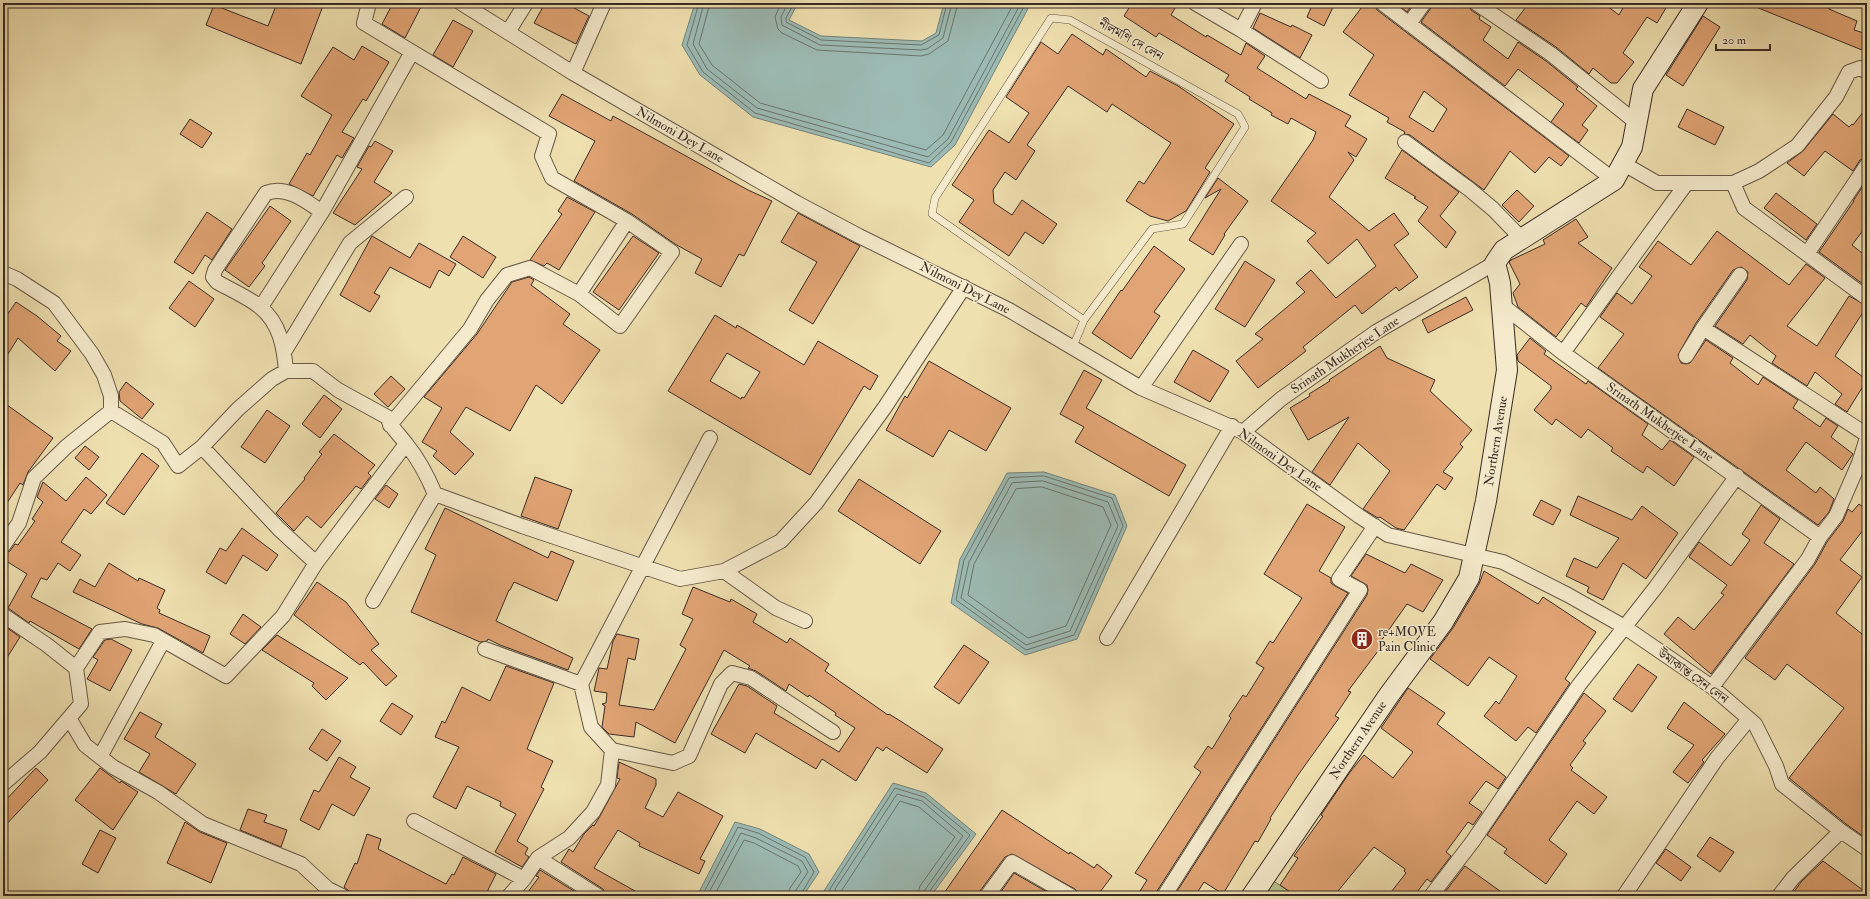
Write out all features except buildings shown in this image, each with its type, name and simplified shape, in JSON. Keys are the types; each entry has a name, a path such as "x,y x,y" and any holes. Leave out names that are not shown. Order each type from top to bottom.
{"street":[{"path":"369,3 364,23 549,134 542,156 552,178 627,221 672,252 620,326 579,294 530,268 507,275 487,300 470,329 390,425"},
{"name":"Nilmoni Dey Lane","path":"461,3 573,73 797,203 859,236 1009,310 1072,349 1141,388 1238,429 1388,534 1474,556"},
{"path":"508,32 526,3"},
{"path":"573,73 604,3"},
{"path":"1195,3 1241,30 1321,81"},
{"path":"1241,30 1255,3"},
{"path":"1382,3 1409,24 1619,172 1657,183 1733,183 1760,171 1797,146 1836,97 1849,72 1860,68 1867,72"},
{"path":"1409,24 1424,3"},
{"path":"1476,3 1551,54 1637,123"},
{"path":"1495,263 1504,250 1619,172 1632,147 1643,89 1697,3"},
{"path":"261,307 322,212 412,52"},
{"path":"1405,142 1469,189 1493,209 1521,238"},
{"path":"1807,254 1867,165"},
{"path":"1733,183 1744,208 1867,298"},
{"path":"1563,353 1686,184"},
{"path":"286,370 284,352 277,327 261,307 218,282 213,277 215,270 266,193 273,190 299,196 322,212"},
{"path":"284,352 350,243 406,197"},
{"path":"579,294 627,221"},
{"path":"1141,388 1242,244"},
{"name":"Srinath Mukherjee Lane","path":"1107,638 1238,429 1376,332 1495,263"},
{"name":"Northern Avenue","path":"1252,896 1389,695 1443,622 1469,578 1486,501 1508,370 1500,283 1495,263"},
{"path":"3,273 17,279 54,303 92,354 104,375 111,396 111,411"},
{"path":"1686,356 1703,328 1740,275"},
{"path":"111,411 163,443 178,466 202,447 238,409 272,379 286,370 313,371 338,390 387,417 390,425 425,470 435,494 522,526 680,579 724,571 781,540 816,503 886,407 964,287"},
{"name":"Srinath Mukherjee Lane","path":"1502,305 1563,353 1737,476 1820,537"},
{"path":"1703,328 1867,437 1859,463 1836,516 1820,537 1808,559 1712,687"},
{"path":"3,546 19,523 34,478 67,446 111,411"},
{"path":"710,438 581,684 591,727 612,750 673,763 689,756 721,684 732,674 751,678 833,732"},
{"path":"3,784 40,752 81,704 76,668 100,632 125,629 154,635 226,676 283,616 316,563 406,444"},
{"path":"202,447 279,529 316,563"},
{"path":"1431,896 1473,841 1579,685 1623,626 1656,587 1737,476"},
{"path":"373,601 435,494"},
{"path":"1164,896 1360,590 1339,579 1375,526"},
{"name":"উমাকান্ত সেন লেন","path":"1474,556 1503,562 1568,595 1623,626 1712,687 1755,724 1776,766 1782,784 1841,831 1867,849"},
{"path":"724,571 776,608 805,621"},
{"path":"3,615 48,645 76,668"},
{"path":"100,757 163,641"},
{"path":"484,649 581,684"},
{"path":"69,718 85,744 113,767 158,792 203,824 301,864 328,889 342,896"},
{"path":"1624,896 1717,758 1749,719"},
{"path":"509,896 524,879 538,858 569,838 593,812 608,785 612,750"},
{"path":"414,821 524,879"},
{"path":"1779,896 1793,878 1841,831"},
{"path":"538,858 598,896"},
{"path":"988,896 1012,862 1071,896"}],"lane":[{"name":"নীলমণি দে লেন","path":"1072,349 1084,320 1152,229 1183,224 1245,127 1238,114 1178,80 1070,20 1051,18 935,198 932,214 1084,320"}],"green space":[{"path":"1272,880 1296,896 1255,896"}],"water":[{"path":"695,3 798,3 789,20 821,36 922,41 936,33 944,3 1031,3 955,145 931,167 753,117 700,75 682,45"},
{"path":"1044,472 1115,495 1127,526 1077,639 1025,655 951,603 960,559 1007,473"},
{"path":"893,783 926,793 976,834 931,896 829,896 824,891"},
{"path":"735,822 760,829 809,854 819,872 803,896 697,896"}],"place":[{"name":"re+MOVE Pain Clinic","path":"1362,639"}]}
